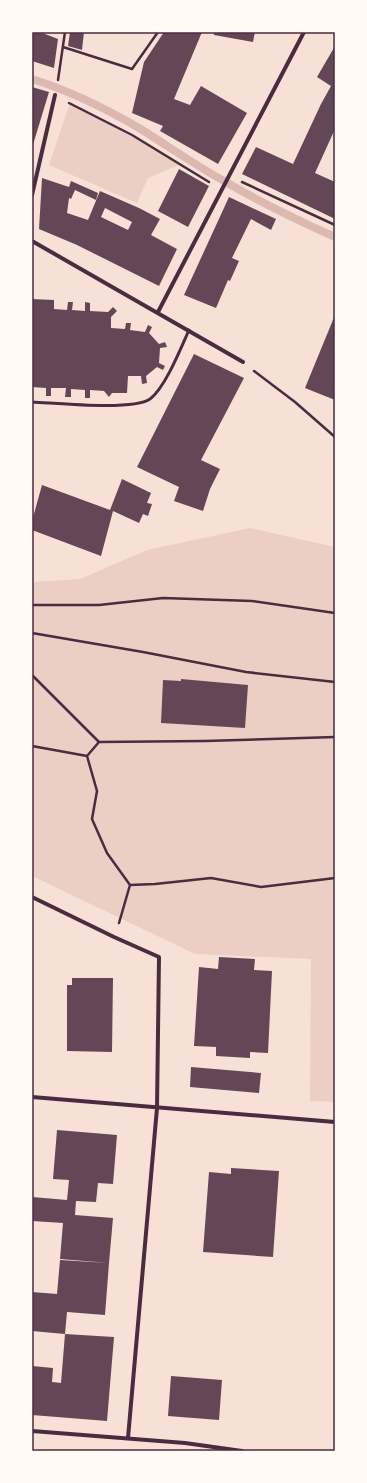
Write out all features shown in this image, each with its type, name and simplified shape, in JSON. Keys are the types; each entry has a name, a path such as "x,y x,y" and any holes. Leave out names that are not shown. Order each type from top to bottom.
{"street":[{"path":"158,312 304,32"},
{"path":"32,195 55,95"},
{"path":"32,241 190,330 243,362"},
{"path":"32,897 159,957 158,1108 128,1438"},
{"path":"32,1097 335,1122"},
{"path":"32,1431 185,1443 242,1451"}],"lane":[{"path":"32,402 122,405 145,402 150,399 162,385 190,330"}],"path":[{"path":"59,77 65,32"},
{"path":"63,47 132,69 158,32"},
{"path":"55,95 132,135 221,190"},
{"path":"229,176 335,225"},
{"path":"243,362 295,402 335,437"},
{"path":"32,605 99,605 163,598 252,601 335,613"},
{"path":"32,633 143,652 246,672 335,682"},
{"path":"32,675 99,742 205,741 335,737"},
{"path":"87,756 99,742"},
{"path":"32,746 87,756"},
{"path":"87,756 97,791 92,819 107,853 130,885"},
{"path":"130,885 211,878 261,887 335,878"},
{"path":"122,913 130,885"}],"shaded area":[{"path":"70,103 159,152 179,165 148,178 137,203 49,165"},
{"path":"250,528 335,547 335,1102 310,1101 311,959 195,954 32,876 32,582 80,579 147,550"}],"building":[{"path":"32,32 40,32 58,39 54,68 32,61"},
{"path":"70,32 84,32 82,50 68,46"},
{"path":"164,32 202,32 174,99 190,105 201,86 247,113 218,164 160,131 163,126 132,113 144,62"},
{"path":"214,32 255,32 253,42 214,35"},
{"path":"335,46 335,129 315,173 335,182 335,219 242,174 256,147 293,164 331,86 317,77"},
{"path":"32,87 49,92 32,148"},
{"path":"179,169 209,186 188,227 158,211"},
{"path":"42,178 69,187 71,181 98,193 96,200 75,190 71,199 69,198 67,213 88,220 100,191 160,219 151,235 177,249 159,286 77,245 39,229","holes":["105,208 132,222 128,230 101,217"]},
{"path":"229,197 276,219 271,230 251,219 232,258 239,261 230,281 228,280 216,308 184,295"},
{"path":"32,299 54,300 54,309 67,310 68,302 73,302 72,310 85,311 85,302 90,303 90,311 108,312 113,307 117,311 111,317 111,328 125,329 126,323 131,323 130,330 145,332 148,325 152,327 149,333 159,344 165,342 167,347 160,348 159,363 165,366 163,370 157,367 146,376 147,383 142,384 141,376 128,376 127,393 112,393 109,397 104,391 90,390 90,398 85,398 85,390 71,389 71,397 65,397 66,388 51,388 51,396 46,396 46,388 32,387"},
{"path":"335,315 335,400 305,388"},
{"path":"194,354 244,378 201,460 220,469 210,489 203,511 174,501 179,487 137,467"},
{"path":"122,479 151,493 147,503 152,504 148,516 143,514 139,523 113,511 101,556 32,530 32,521 42,485 110,510"},
{"path":"181,679 248,685 245,728 161,723 163,680 181,681"},
{"path":"219,957 255,959 254,970 272,971 268,1053 250,1052 250,1058 216,1056 216,1047 194,1046 199,967 218,969"},
{"path":"72,978 113,978 112,1052 67,1051 67,985 72,985"},
{"path":"191,1067 261,1073 259,1093 190,1087"},
{"path":"57,1130 117,1135 113,1184 98,1183 96,1202 76,1201 75,1215 113,1218 109,1263 60,1259 63,1223 32,1221 32,1197 67,1200 69,1180 53,1179"},
{"path":"231,1168 279,1171 273,1257 203,1252 209,1172 231,1174"},
{"path":"60,1260 109,1263 105,1315 67,1312 65,1334 32,1331 32,1292 57,1294"},
{"path":"65,1334 114,1337 107,1421 32,1415 32,1366 53,1368 52,1382 61,1383"},
{"path":"171,1376 222,1380 219,1420 168,1416"}],"waterway":[{"path":"32,79 87,100 139,128 238,189 335,237"}]}
